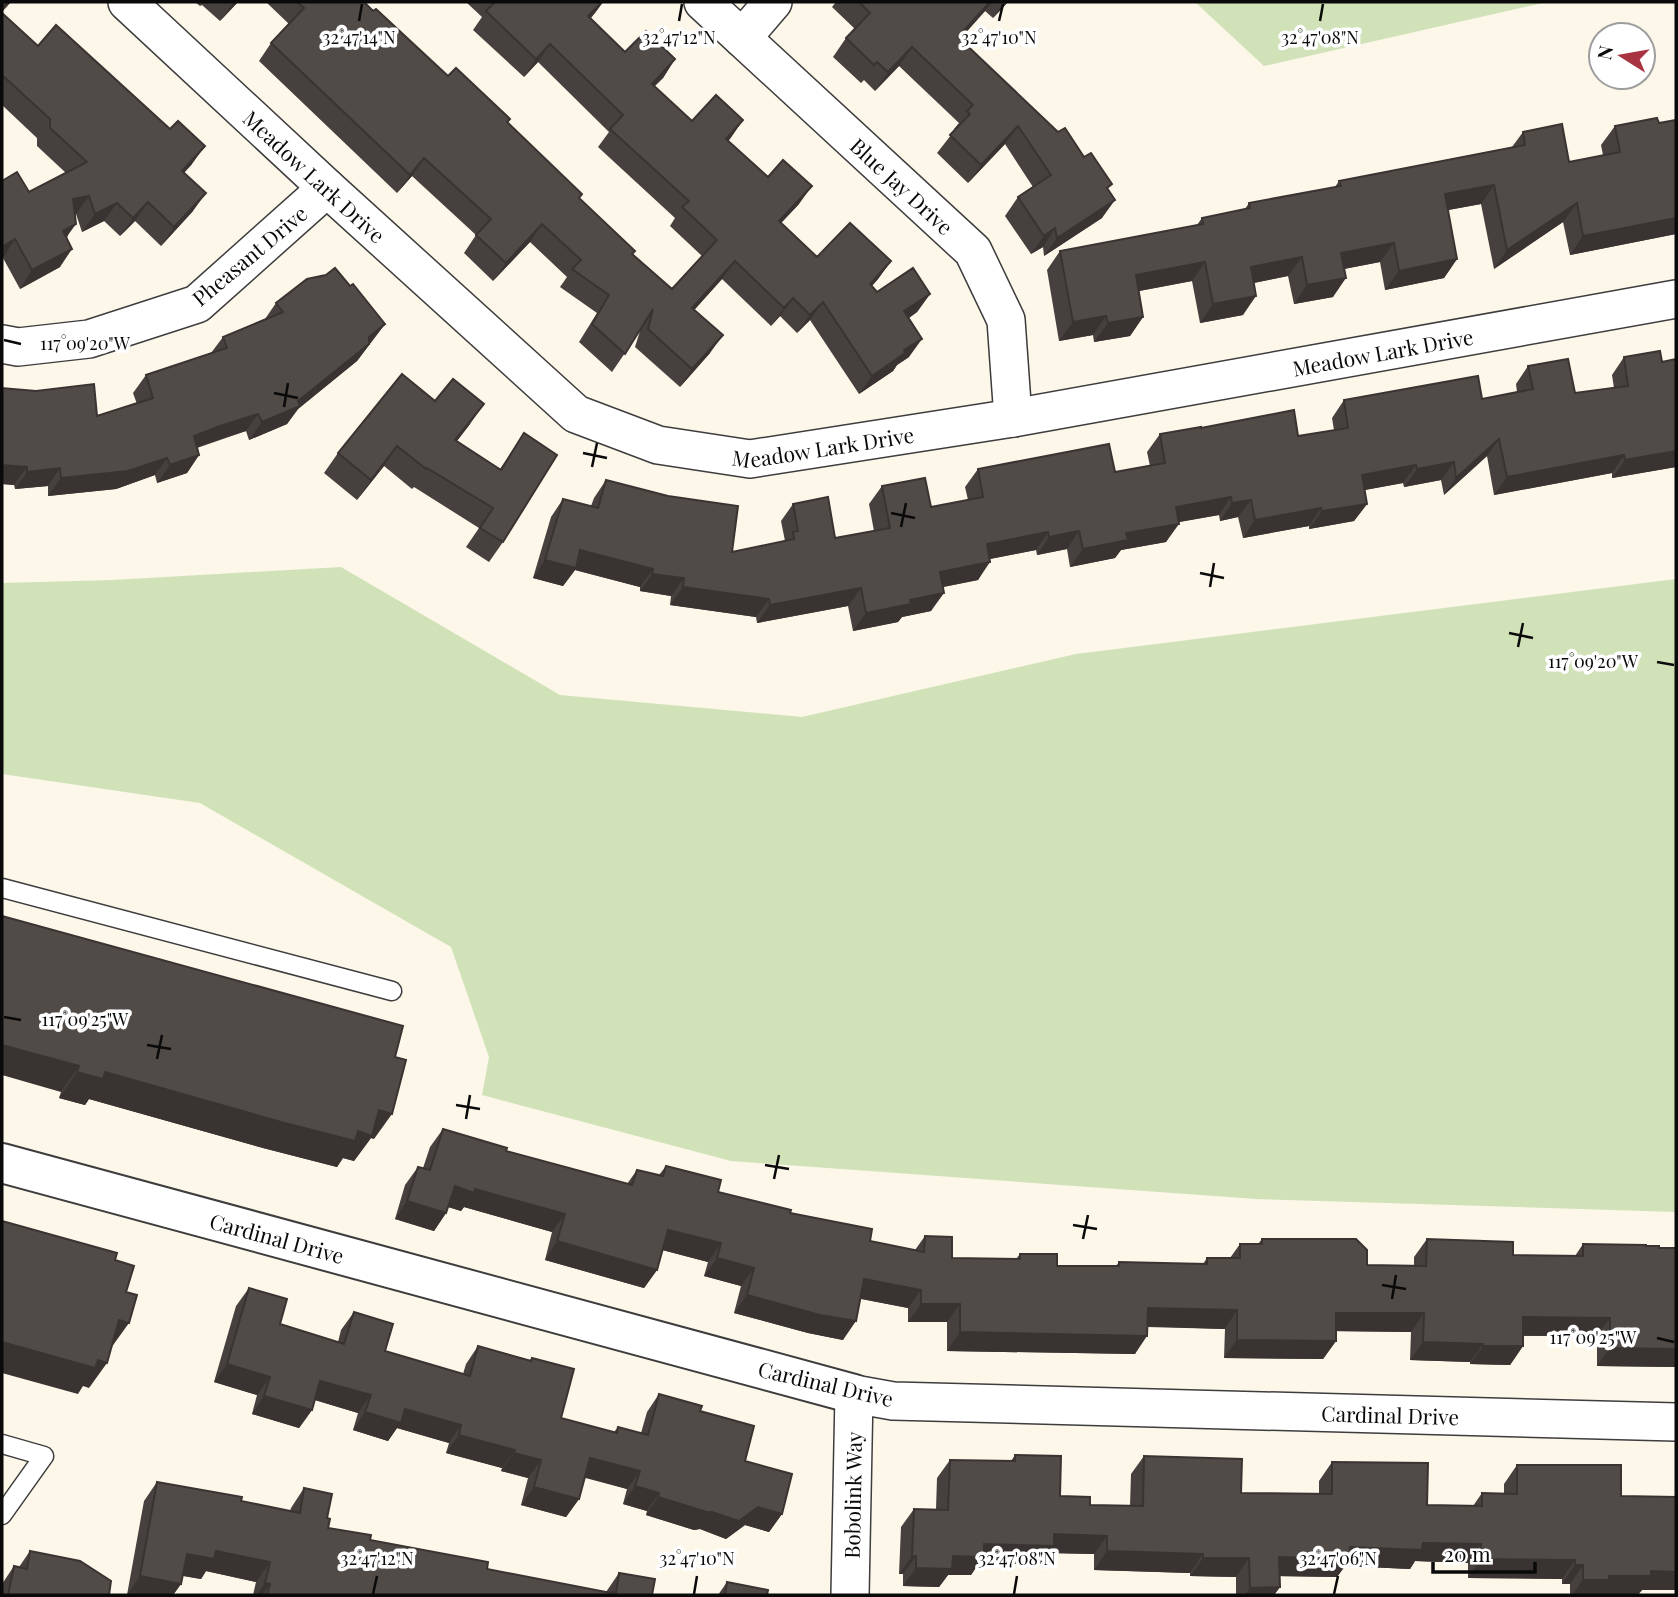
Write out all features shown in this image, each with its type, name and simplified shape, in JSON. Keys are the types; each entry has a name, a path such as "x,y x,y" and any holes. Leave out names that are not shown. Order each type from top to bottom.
{"street":[{"name":"Meadow Lark Drive","path":"127,2 576,414 658,445 750,459 1013,418 1676,299"},
{"name":"Blue Jay Drive","path":"702,2 973,251 1006,320 1013,418"},
{"path":"742,38 773,2"},
{"name":"Pheasant Drive","path":"2,344 18,347 89,339 197,304 327,188"},
{"name":"Cardinal Drive","path":"2,1163 854,1394 892,1401 1676,1422"},
{"name":"Bobolink Way","path":"850,1595 854,1394"}],"lane":[{"path":"2,888 392,991"},
{"path":"2,1444 44,1456 2,1515"}],"green space":[{"path":"1195,2 1547,2 1264,66"},
{"path":"341,567 560,695 802,717 1076,654 1676,579 1676,1212 1256,1199 731,1161 482,1095 489,1057 451,947 200,803 2,774 2,583 113,580"}],"building":[{"path":"297,2 364,2 373,11 376,9 448,76 456,68 510,119 507,122 582,194 579,198 635,251 632,254 672,289 717,240 682,207 689,201 610,129 623,115 550,44 536,59 486,11 495,2 602,2 588,16 625,52 646,31 675,59 652,84 692,121 716,95 743,120 726,139 768,177 783,160 812,186 779,221 817,257 850,223 891,261 870,284 877,292 913,268 930,294 904,311 922,339 872,376 823,302 810,315 793,298 784,308 735,261 692,308 723,335 692,369 648,329 653,309 625,354 592,324 609,295 572,269 581,260 542,224 506,263 476,235 491,219 424,158 410,175 271,43 304,8"},
{"path":"859,2 990,2 958,37 1058,132 1065,128 1084,157 1091,153 1112,184 1107,188 1115,200 1057,238 1055,228 1044,236 1018,197 1051,175 1018,126 981,165 950,135 970,114 967,111 973,105 912,47 888,72 877,62 874,65 846,38 870,13"},
{"path":"2,13 38,46 56,25 170,129 178,121 205,146 182,171 206,193 174,227 148,202 133,218 117,203 95,214 89,196 73,199 76,224 63,231 72,249 32,270 15,239 2,247 2,181 17,172 29,192 87,162 50,128 50,119 2,75"},
{"path":"1657,118 1659,123 1676,120 1676,218 1583,236 1577,203 1507,250 1494,185 1445,194 1457,259 1399,271 1394,243 1341,253 1346,278 1307,285 1302,257 1251,267 1256,296 1213,304 1205,262 1136,275 1143,317 1108,323 1106,316 1073,322 1060,251 1203,224 1202,218 1250,208 1249,203 1341,186 1339,181 1525,145 1523,132 1562,124 1569,162 1620,152 1615,126"},
{"path":"335,268 350,286 353,284 385,324 369,337 369,344 298,401 300,406 262,422 258,414 194,436 199,455 170,465 167,458 128,471 61,478 60,468 27,472 27,467 2,465 2,388 36,391 94,384 97,416 153,398 146,375 227,348 223,337 283,312 276,303 307,279 326,275"},
{"path":"1660,351 1662,362 1676,359 1676,451 1625,460 1624,455 1507,477 1499,439 1456,478 1454,462 1417,469 1416,465 1362,475 1367,504 1322,511 1321,508 1255,520 1251,500 1232,503 1231,497 1176,507 1179,524 1126,533 1128,540 1083,549 1079,531 1049,537 1048,532 987,544 990,562 940,572 944,593 910,600 911,604 866,613 861,588 770,605 769,599 683,587 684,578 652,574 653,569 580,550 576,568 545,560 563,499 598,508 606,480 668,496 738,506 732,552 794,539 793,532 798,531 793,504 828,497 835,538 890,528 882,486 925,478 931,507 983,497 978,469 1109,444 1115,472 1165,463 1160,434 1294,410 1298,436 1348,428 1344,400 1478,376 1482,399 1533,389 1528,366 1568,359 1575,393 1628,386 1624,357"},
{"path":"402,374 435,401 453,379 484,404 455,440 501,470 524,433 557,455 503,542 480,528 493,508 426,469 397,446 371,480 338,453"},
{"path":"2,916 403,1026 395,1057 406,1060 392,1114 379,1110 372,1136 358,1131 355,1141 105,1072 103,1079 77,1072 79,1066 2,1045"},
{"path":"443,1129 507,1148 506,1151 632,1185 637,1170 663,1176 666,1166 721,1180 718,1192 791,1210 790,1213 872,1229 870,1241 924,1252 925,1236 952,1237 952,1258 1020,1259 1020,1254 1057,1254 1057,1266 1119,1266 1119,1262 1207,1264 1207,1258 1240,1258 1240,1244 1262,1244 1262,1239 1356,1239 1367,1250 1367,1265 1426,1266 1427,1239 1513,1242 1513,1255 1583,1256 1583,1244 1676,1248 1676,1349 1610,1348 1610,1318 1523,1317 1523,1346 1423,1342 1424,1313 1336,1313 1336,1341 1237,1340 1237,1310 1148,1308 1147,1336 960,1332 960,1304 921,1304 921,1290 864,1279 856,1321 820,1315 747,1295 754,1268 717,1258 721,1243 668,1230 657,1270 557,1241 565,1214 475,1189 474,1193 455,1186 446,1213 407,1201 418,1167 430,1170"},
{"path":"2,1221 117,1253 115,1260 134,1266 126,1292 137,1295 129,1323 119,1320 107,1363 98,1360 95,1368 2,1342"},
{"path":"249,1288 287,1299 280,1324 344,1344 354,1312 393,1324 385,1351 470,1376 478,1346 531,1361 532,1358 574,1369 561,1418 617,1433 618,1427 648,1435 659,1394 702,1406 700,1411 754,1426 745,1461 792,1474 782,1514 758,1507 739,1521 707,1512 658,1497 659,1493 635,1486 640,1471 590,1458 579,1499 534,1487 541,1460 459,1435 461,1425 405,1409 401,1423 365,1412 371,1395 320,1381 312,1410 264,1396 270,1377 227,1364"},
{"path":"1015,1455 1061,1456 1060,1496 1090,1497 1090,1505 1143,1506 1144,1456 1242,1459 1241,1493 1332,1494 1332,1462 1428,1463 1427,1505 1482,1506 1482,1493 1517,1494 1517,1465 1621,1465 1621,1496 1676,1497 1676,1572 1651,1571 1651,1576 1609,1576 1609,1580 1583,1580 1583,1565 1575,1565 1575,1560 1481,1559 1481,1544 1423,1543 1422,1550 1350,1547 1350,1559 1279,1557 1280,1587 1250,1588 1249,1558 1203,1558 1203,1554 1107,1551 1107,1536 1054,1534 1054,1546 984,1544 984,1557 953,1556 952,1569 916,1568 916,1556 912,1556 914,1509 948,1510 950,1460 1015,1461"},
{"path":"157,1482 242,1497 241,1501 300,1513 304,1488 332,1494 327,1518 330,1519 328,1528 371,1535 370,1540 488,1562 487,1569 611,1593 616,1593 619,1573 655,1579 652,1595 267,1595 270,1584 265,1583 270,1562 216,1551 214,1559 187,1554 181,1584 140,1576"},
{"path":"30,1551 80,1561 111,1581 109,1595 8,1595 14,1566 27,1569"},
{"path":"727,1582 768,1590 767,1595 725,1595"}]}
